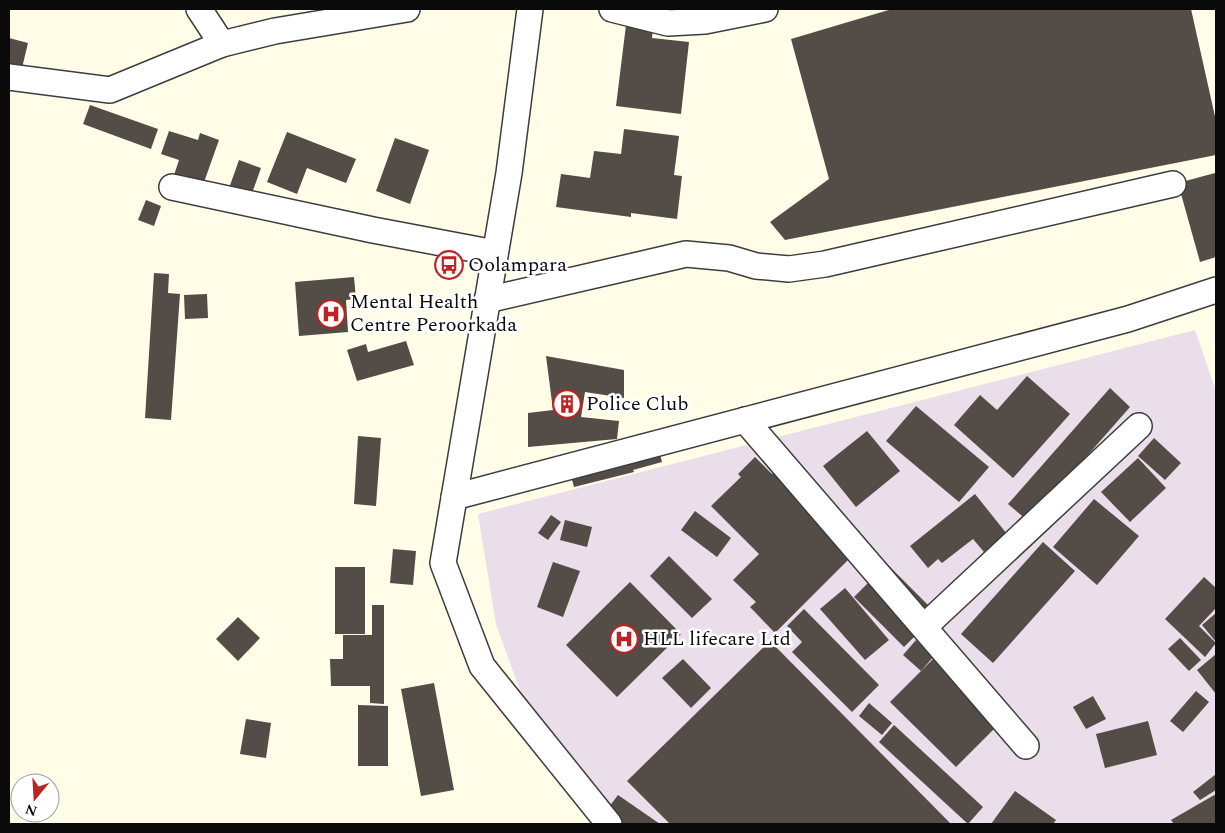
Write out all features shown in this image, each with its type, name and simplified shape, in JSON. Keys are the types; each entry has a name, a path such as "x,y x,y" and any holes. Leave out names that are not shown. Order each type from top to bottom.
{"street":[{"path":"199,9 222,44"},
{"path":"9,77 110,90 222,44 275,31 407,9"},
{"path":"530,9 508,173 443,563 482,666 608,824"},
{"path":"612,9 668,23 705,22 765,9"},
{"path":"487,300 686,254 729,258 756,266 789,269 825,264 1173,184"},
{"path":"172,187 372,230 495,253"},
{"path":"454,497 1128,319 1216,290"},
{"path":"745,420 1026,746"},
{"path":"924,627 1139,426"}],"shaded area":[{"path":"1195,330 1216,391 1216,824 630,824 533,727 496,624 478,514"}],"building":[{"path":"892,9 1191,9 1216,121 1216,155 785,240 770,222 829,179 791,39"},
{"path":"627,17 654,20 652,38 689,42 681,114 616,106"},
{"path":"9,38 28,43 22,68 9,65"},
{"path":"90,105 158,129 151,149 83,124"},
{"path":"624,129 679,136 674,175 682,176 677,219 631,213 631,217 556,207 561,174 590,178 594,151 621,154"},
{"path":"169,131 198,140 200,133 219,140 203,185 174,175 179,160 161,154"},
{"path":"287,132 356,159 346,183 307,168 297,194 267,182"},
{"path":"395,138 429,150 410,204 376,191"},
{"path":"239,160 261,168 250,199 228,191"},
{"path":"1215,173 1216,257 1200,262 1178,183"},
{"path":"146,200 161,206 154,226 138,220"},
{"path":"154,273 169,274 168,293 180,294 171,420 145,418"},
{"path":"354,277 356,299 346,300 348,332 299,336 295,282"},
{"path":"207,294 208,318 185,319 184,295"},
{"path":"406,341 414,365 357,381 347,350 366,344 368,352"},
{"name":"Police Club","path":"546,356 624,370 624,398 585,392 581,417 619,421 617,439 528,447 528,413 553,410"},
{"path":"1027,376 1070,414 1013,478 954,425 980,395 997,410"},
{"path":"1110,388 1130,407 1029,522 1008,504"},
{"path":"916,406 989,467 959,502 886,441"},
{"path":"867,431 900,471 856,507 823,466"},
{"path":"358,436 381,438 376,506 354,504"},
{"path":"656,438 662,462 633,470 634,472 574,487 567,461"},
{"path":"1154,438 1181,463 1165,480 1138,456"},
{"path":"755,457 772,474 781,466 862,546 775,633 750,607 756,602 733,580 759,554 711,506 741,477 738,474"},
{"path":"1138,458 1166,488 1130,522 1101,492"},
{"path":"975,494 1007,534 984,552 973,539 942,563 938,559 928,568 910,546"},
{"path":"1094,499 1139,536 1097,585 1053,547"},
{"path":"695,511 731,538 717,557 681,530"},
{"path":"551,515 561,522 548,540 538,533"},
{"path":"565,520 592,527 587,547 560,540"},
{"path":"1043,542 1075,571 993,663 961,634"},
{"path":"393,549 416,551 413,585 390,583"},
{"path":"669,556 712,599 692,618 650,576"},
{"path":"553,562 580,571 563,617 537,607"},
{"path":"887,564 937,614 904,647 854,597"},
{"path":"335,567 365,567 365,634 335,634"},
{"path":"1204,577 1216,588 1216,608 1199,626 1216,643 1205,657 1165,619"},
{"name":"HLL lifecare Ltd","path":"630,582 681,634 617,697 566,645"},
{"path":"845,588 889,640 865,660 820,609"},
{"path":"372,605 384,605 384,704 370,703 370,686 331,686 330,659 343,659 343,635 372,635"},
{"path":"804,609 879,685 852,712 792,652 802,642 787,626"},
{"path":"1216,613 1216,642 1202,625"},
{"path":"238,617 260,638 238,661 216,639"},
{"path":"1180,638 1201,660 1189,671 1168,649"},
{"path":"916,640 934,656 921,671 903,655"},
{"path":"770,641 951,824 670,824 627,781"},
{"path":"939,653 1005,718 956,767 890,702"},
{"path":"1216,654 1216,694 1197,670"},
{"path":"683,659 711,688 691,708 662,678"},
{"path":"434,683 454,790 421,796 401,689"},
{"path":"1196,691 1209,702 1183,732 1170,721"},
{"path":"1093,696 1106,719 1086,729 1073,707"},
{"path":"869,703 892,723 882,735 859,716"},
{"path":"358,705 388,706 388,766 358,766"},
{"path":"246,719 271,723 266,758 240,754"},
{"path":"1148,721 1157,755 1105,768 1096,734"},
{"path":"894,725 983,807 968,824 879,742"},
{"path":"1216,774 1216,790 1200,800 1193,792"},
{"path":"1015,791 1056,820 1053,824 991,824"},
{"path":"1216,794 1216,824 1174,824 1171,820"},
{"path":"618,795 660,824 624,824 606,811"}],"place":[{"name":"Oolampara","path":"449,265"},
{"name":"Mental Health Centre Peroorkada","path":"331,314"},
{"name":"Police Club","path":"567,404"},
{"name":"HLL lifecare Ltd","path":"624,639"}]}
